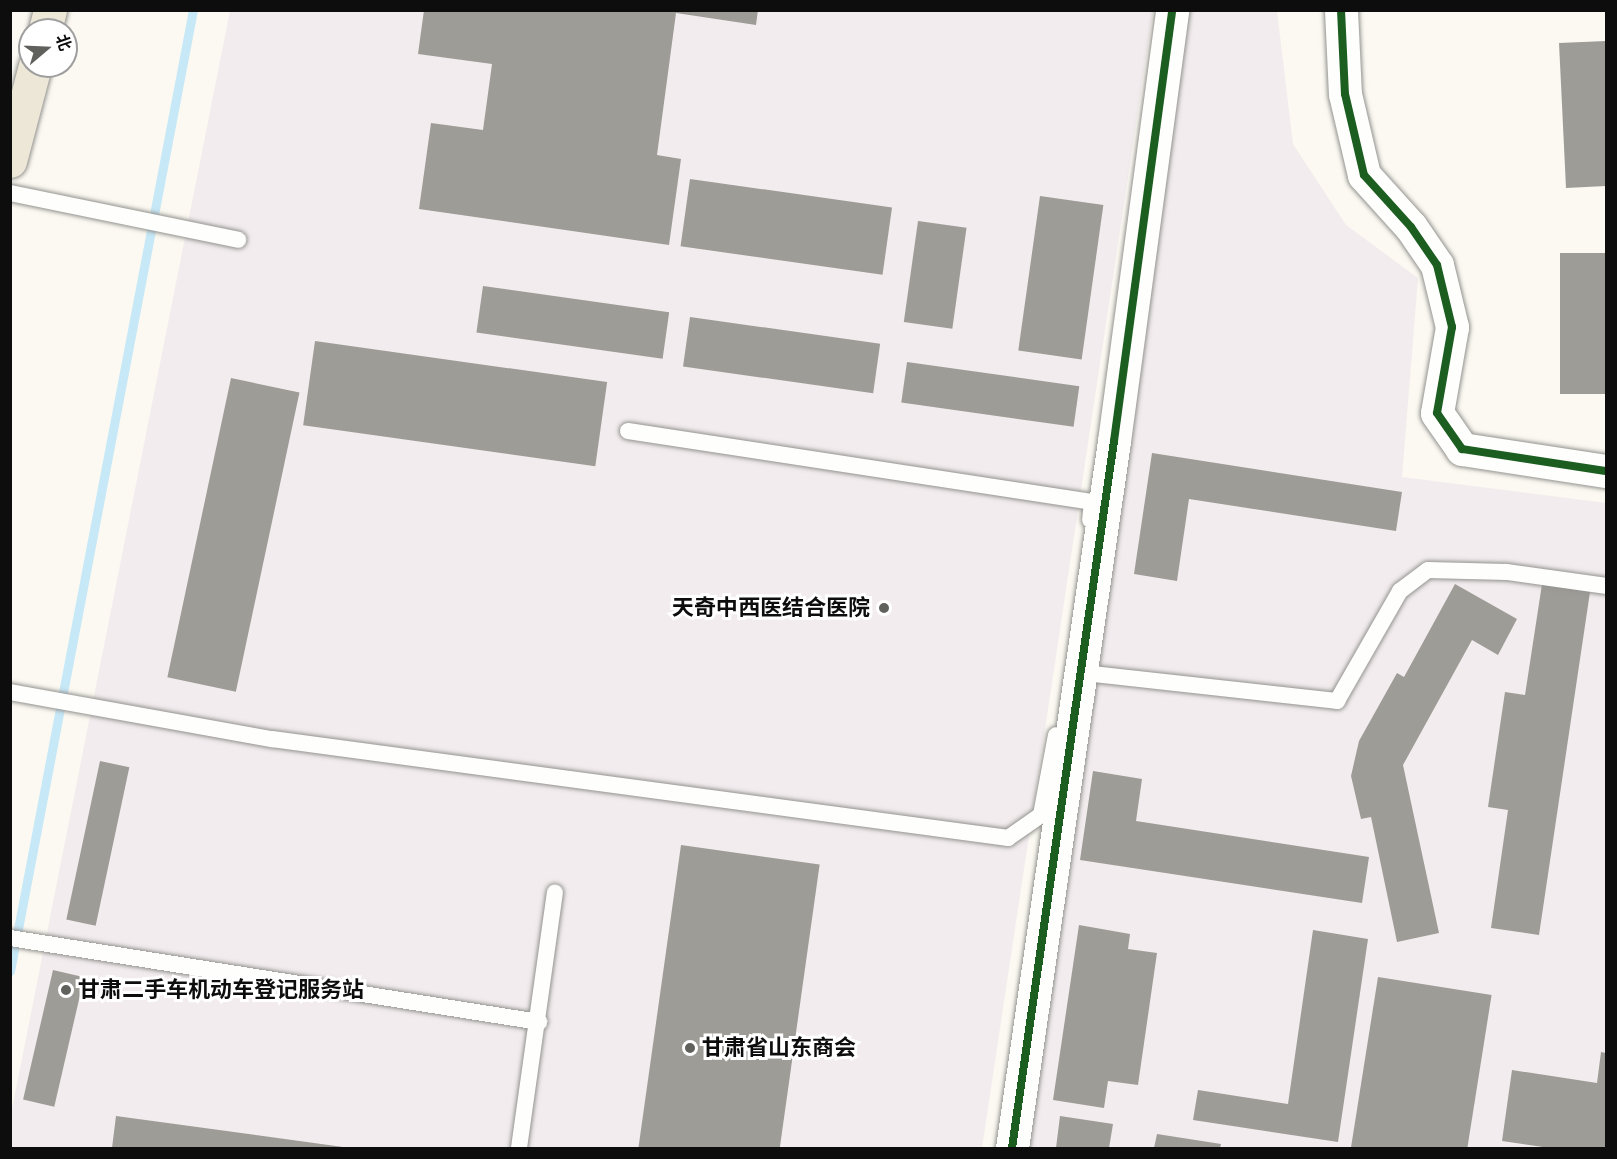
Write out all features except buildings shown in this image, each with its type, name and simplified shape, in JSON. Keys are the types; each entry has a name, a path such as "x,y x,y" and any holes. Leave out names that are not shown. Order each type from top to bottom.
{"main road":[{"path":"10,160 32,78"}],"street":[{"path":"1012,1149 1074,672 1172,10"},
{"path":"1341,10 1345,94 1364,175 1411,227 1437,265 1440,275 1452,327 1437,413 1462,449 1606,471"}],"lane":[{"path":"10,193 238,240"},
{"path":"15,693 272,739 1008,838 1041,815 1074,672 1092,502 628,431"},
{"path":"1074,672 1337,701 1400,591 1428,570 1507,572 1606,586"},
{"path":"519,1149 539,1022 555,893"},
{"path":"10,938 539,1022"}],"shaded area":[{"path":"230,11 1153,11 982,1148 11,1148 11,1114"},
{"path":"1159,11 1277,11 1293,144 1346,225 1418,278 1402,477 1606,503 1606,1148 1022,1148"}],"waterway":[{"path":"10,971 193,10"}],"cycle path":[{"path":"1012,1148 1114,441 1172,10"},
{"path":"1341,10 1345,94 1364,175 1411,227 1437,265 1452,327 1437,413 1462,449 1606,471"}],"place":[{"name":"天奇中西医结合医院","path":"884,608"},
{"name":"甘肃二手车机动车登记服务站","path":"66,990"},
{"name":"甘肃省山东商会","path":"690,1048"}]}
